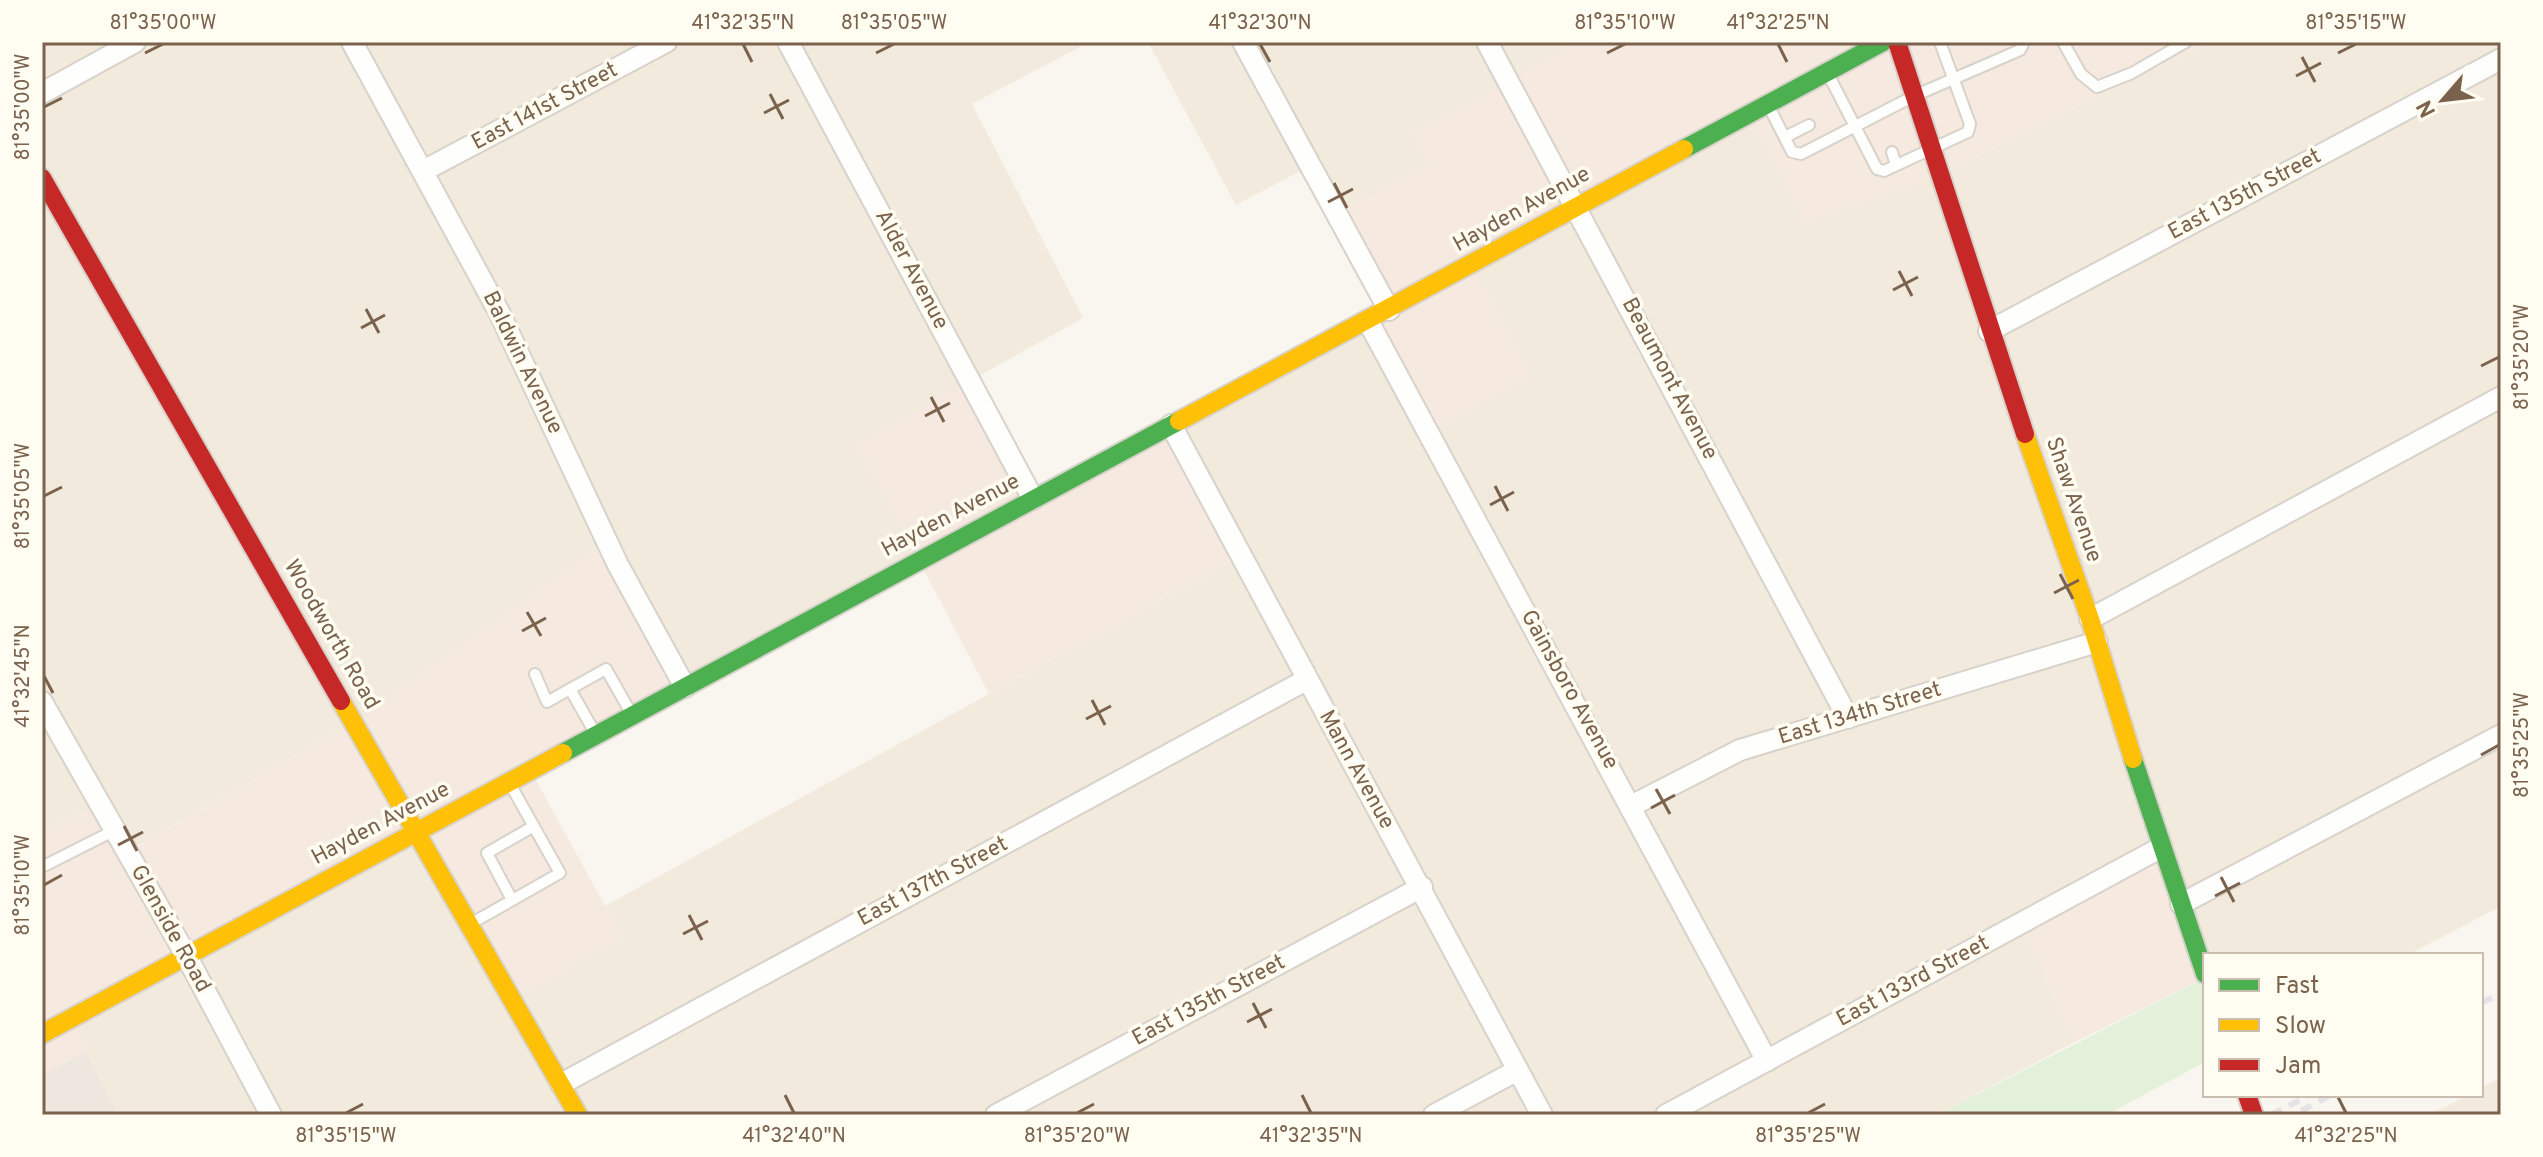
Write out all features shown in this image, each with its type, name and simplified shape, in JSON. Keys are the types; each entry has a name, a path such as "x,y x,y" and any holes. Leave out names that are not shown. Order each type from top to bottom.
{"street":[{"path":"42,93 135,42"},
{"name":"Baldwin Avenue","path":"352,42 499,312 618,565 685,687"},
{"name":"East 141st Street","path":"423,171 666,42"},
{"name":"Alder Avenue","path":"788,42 1033,499"},
{"path":"1243,42 1389,310"},
{"name":"Beaumont Avenue","path":"1487,42 1848,718"},
{"name":"Hayden Avenue","path":"42,1034 1883,42"},
{"name":"Shaw Avenue","path":"1897,42 1989,331 2090,619 2160,848 2203,968"},
{"name":"East 135th Street","path":"1989,331 2501,59"},
{"name":"Woodworth Road","path":"42,178 578,1115"},
{"name":"Gainsboro Avenue","path":"1368,321 1767,1061"},
{"path":"2090,619 2501,397"},
{"name":"Mann Avenue","path":"1171,425 1542,1115"},
{"name":"East 134th Street","path":"1631,806 1740,750 2097,642"},
{"name":"East 137th Street","path":"561,1084 1306,680"},
{"name":"Glenside Road","path":"42,702 187,957 271,1115"},
{"path":"2181,904 2501,735"},
{"name":"East 133rd Street","path":"1666,1115 2160,848"},
{"name":"East 135th Street","path":"996,1115 1422,887"},
{"path":"1434,1115 1518,1070"}],"lane":[{"path":"1828,72 1840,109 1855,126 1877,169 1884,171 1968,132 1970,124 1940,42"},
{"path":"1768,104 1792,152 1801,154 1855,126 1880,120 1914,96 2020,50 2024,42"},
{"path":"2063,42 2081,74 2097,87 2132,73 2186,42"},
{"path":"1785,137 1809,125"},
{"path":"1892,152 1896,165"},
{"path":"535,674 547,702 606,669 632,716"},
{"path":"570,689 596,735"},
{"path":"470,924 560,873 509,782"},
{"path":"512,900 487,853 534,826"},
{"path":"42,867 115,830"}],"shaded area":[{"path":"42,42 1089,42 972,104 1083,318 970,381 919,560 685,687 353,723 127,852 99,803 42,833"},
{"path":"1148,42 1582,42 1414,134 1430,163 1337,214 1310,166 1236,205"},
{"path":"1582,42 2209,42 1939,175 1806,222 1749,115 1471,266 1529,375 1428,432 1368,321 1389,310 1337,214 1429,163 1414,133"},
{"path":"2209,42 2501,42 2501,906 2412,953 2203,955 2022,923 2075,1042 1936,1115 119,1115 70,1019 417,830 622,937 605,906 1239,556 1171,425 1368,321 1529,375 1470,265 1748,115 1939,175"},
{"path":"970,381 1034,499 1171,425 1240,555 989,694 858,445"},
{"path":"607,542 685,687 531,771 622,937 513,999 417,831 70,1019 119,1115 42,1115 42,833 99,803 128,852 353,723"},
{"path":"2160,848 2203,979 2075,1042 2022,923"},
{"path":"86,1051 118,1115 42,1115 42,1076"},
{"path":"2501,1077 2501,1115 2430,1115 2464,1097 2483,1097 2483,1087"}],"green space":[{"path":"2203,979 2203,1063 2106,1115 1936,1115"}],"railway":[{"path":"2483,1002 2501,993"},
{"path":"2271,1115 2305,1097"},
{"path":"2301,1111 2327,1097"}],"traffic: fast":[{"path":"1684,149 1883,42"},
{"path":"563,753 1179,421"},
{"path":"2133,759 2203,968"}],"traffic: slow":[{"path":"1179,421 1684,149"},
{"path":"2025,434 2090,619 2133,759"},
{"path":"341,701 578,1115"},
{"path":"42,1034 563,753"}],"traffic: jam":[{"path":"1897,42 2025,434"},
{"path":"42,178 341,701"},
{"path":"2248,1097 2254,1115"}]}
